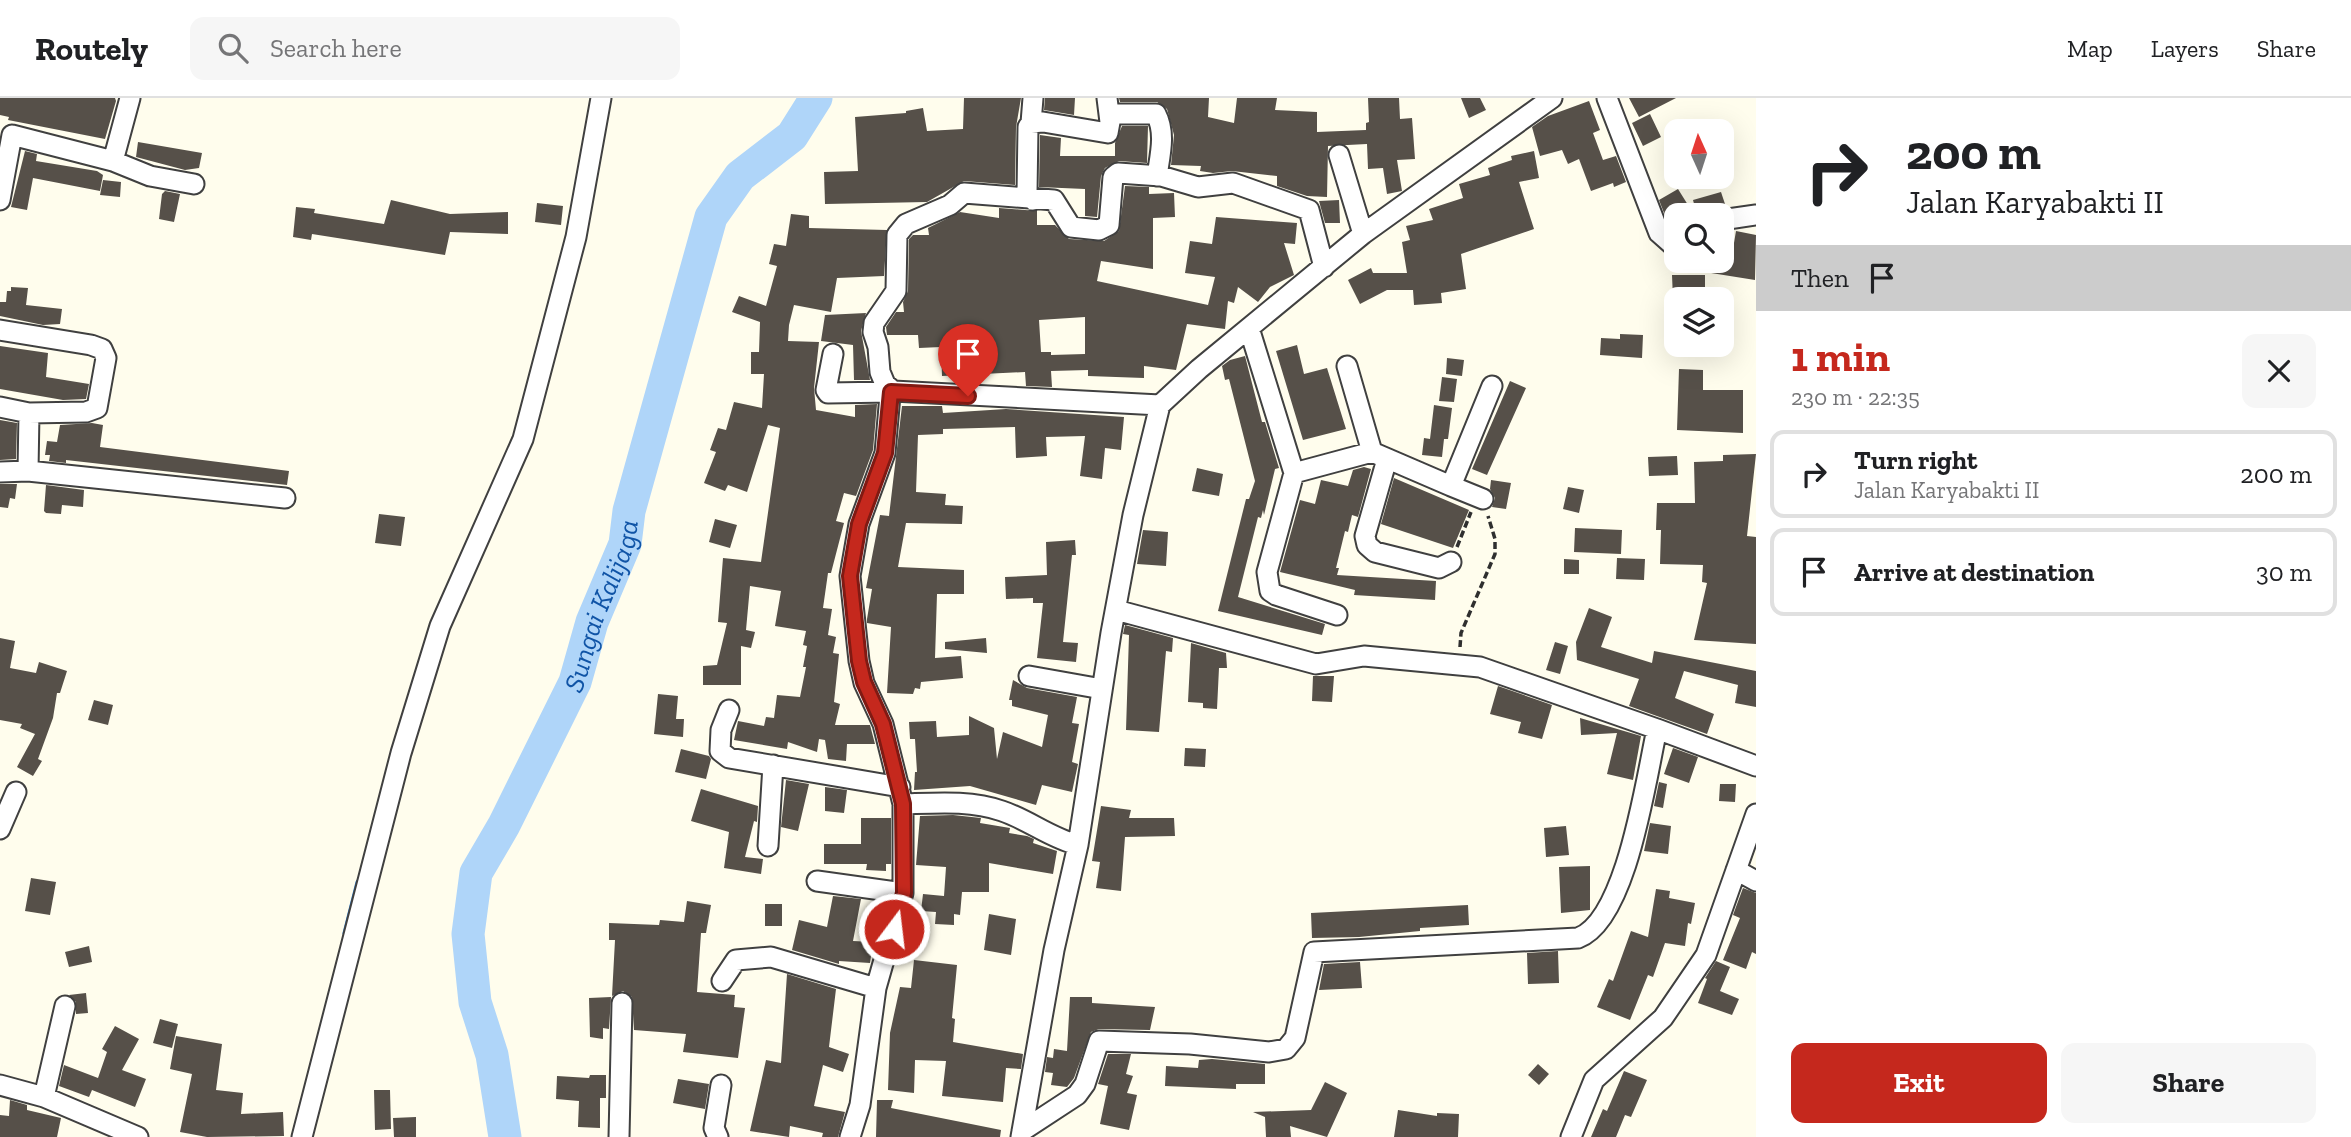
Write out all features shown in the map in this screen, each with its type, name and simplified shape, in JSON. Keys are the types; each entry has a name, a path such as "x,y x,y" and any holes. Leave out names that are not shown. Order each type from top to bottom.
{"street":[{"path":"113,161 130,98"},
{"path":"302,1137 373,856 440,626 523,439 576,237 601,98"},
{"path":"1032,98 1031,123 1027,131 1027,188 1033,200"},
{"path":"1022,1134 1054,950 1078,845 1133,514 1160,405 1363,234 1552,98"},
{"path":"1607,98 1659,233 1664,237"},
{"path":"1031,123 1043,122 1104,134 1108,132 1108,106 1156,114 1161,124 1157,176"},
{"path":"0,200 6,133 113,161 150,176 194,184"},
{"path":"1339,155 1363,234"},
{"path":"892,391 885,384 880,372 878,347 873,332 874,323 896,291 896,242 900,229 950,205 964,193 1058,202 1071,226 1103,230 1109,225 1110,188 1115,174 1157,176 1198,187 1233,183 1309,209 1324,267"},
{"path":"1734,218 1756,215"},
{"path":"1249,328 1294,473 1267,572 1267,583 1276,595 1337,615"},
{"path":"0,330 91,345 102,349 106,358 97,408 86,412 29,413 0,407"},
{"path":"833,354 826,390 828,393 892,391 1160,405"},
{"path":"1348,366 1380,456 1365,536 1367,545 1376,552 1439,568 1451,562"},
{"path":"1451,486 1492,386"},
{"path":"850,1137 860,1105 876,988 904,893 901,795 883,724 864,682 859,661 850,576 859,524 885,453 892,391"},
{"path":"28,471 29,413"},
{"path":"1294,473 1380,456 1480,498"},
{"path":"0,472 28,471 285,498"},
{"path":"1116,610 1316,664 1364,656 1480,667 1756,765"},
{"path":"1029,676 1102,689"},
{"path":"729,710 721,730 720,751 729,758 773,765 901,795 981,806 1023,819 1055,839 1078,845"},
{"path":"1022,1134 1077,1095 1085,1084 1099,1041 1190,1044 1269,1052 1286,1049 1294,1038 1313,955 1318,951 1578,938 1589,934 1603,919 1626,868 1657,729"},
{"path":"768,846 773,765"},
{"path":"0,829 16,792"},
{"path":"1571,1137 1594,1080 1663,1018 1706,954 1756,814"},
{"path":"1736,870 1756,881"},
{"path":"817,881 904,893"},
{"path":"722,981 736,960 771,957 876,988"},
{"path":"619,1137 622,1003"},
{"path":"44,1097 65,1006"},
{"path":"0,1085 44,1097 138,1137"},
{"path":"718,1137 714,1128 721,1085"}],"path":[{"path":"1451,562 1480,498"},
{"path":"1457,663 1461,633 1496,546 1480,498"}],"building":[{"path":"0,98 115,98 116,101 105,139 8,120 9,117 0,115"},
{"path":"964,98 1021,98 1016,127 1015,185 964,181 927,202 825,204 824,172 858,171 855,117 906,113 923,108 927,131 963,129"},
{"path":"1045,98 1075,98 1074,115 1044,110"},
{"path":"1119,98 1209,98 1208,117 1234,123 1237,98 1277,98 1275,110 1317,112 1317,132 1366,130 1366,123 1369,122 1368,98 1399,98 1400,119 1412,118 1415,159 1397,160 1402,191 1387,194 1383,168 1368,169 1367,144 1328,146 1327,197 1307,196 1277,186 1277,176 1232,171 1213,173 1200,171 1201,166 1171,165 1174,135 1167,109 1157,102 1120,102"},
{"path":"1461,98 1480,98 1486,110 1469,118"},
{"path":"1629,98 1676,98 1639,117"},
{"path":"1589,101 1600,130 1593,133 1603,160 1616,156 1626,182 1614,187 1613,183 1591,191 1579,159 1568,164 1562,150 1540,156 1532,127 1548,116"},
{"path":"1650,114 1661,137 1643,146 1632,123"},
{"path":"1122,126 1148,126 1147,163 1119,161 1105,168 1101,176 1097,217 1085,216 1085,189 1039,187 1040,135 1061,138 1060,156 1115,156 1115,143"},
{"path":"138,142 202,153 199,168 185,170 136,157"},
{"path":"25,151 37,154 36,161 97,171 103,175 100,191 33,178 27,210 11,207"},
{"path":"1534,151 1539,178 1519,182 1534,229 1461,254 1466,289 1441,293 1442,303 1414,305 1413,290 1387,290 1360,304 1348,280 1371,268 1373,273 1407,273 1402,242 1410,240 1406,226 1433,220 1429,209 1463,198 1459,184 1490,175 1488,168 1512,160 1511,156"},
{"path":"103,180 121,182 120,197 100,195"},
{"path":"1125,186 1149,187 1149,194 1174,193 1175,217 1153,218 1153,269 1101,261 1097,281 1208,305 1215,277 1185,273 1190,241 1212,244 1216,217 1297,223 1295,244 1284,243 1294,275 1270,287 1258,302 1238,287 1234,303 1228,301 1225,329 1187,324 1176,370 1144,366 1144,378 1088,376 1088,370 1051,371 1052,387 1026,386 1025,372 942,376 941,347 919,348 918,335 887,335 886,327 896,312 904,312 903,302 908,291 909,239 913,235 929,235 928,228 960,212 999,218 999,208 1037,211 1037,225 1055,225 1069,239 1104,241 1119,231","holes":["1085,317 1085,354 1051,355 1051,352 1041,352 1039,320"]},
{"path":"1678,189 1687,203 1664,203 1664,213 1659,200"},
{"path":"165,191 180,194 174,222 159,219 162,194"},
{"path":"1721,192 1725,203 1694,203 1693,200"},
{"path":"391,200 450,214 508,212 508,234 450,232 445,255 312,234 311,240 293,237 296,207 315,209 314,213 384,224"},
{"path":"1339,200 1340,223 1325,223 1319,201"},
{"path":"537,203 563,206 561,225 535,222"},
{"path":"791,214 809,216 809,228 887,230 884,276 837,278 831,312 794,305 789,325 788,341 819,342 814,388 816,410 855,417 855,405 877,404 873,450 856,496 844,493 836,521 844,523 831,573 828,573 823,608 832,609 828,635 836,637 833,653 839,654 834,702 840,704 835,725 870,725 875,744 847,744 846,761 828,759 825,740 819,739 817,752 788,742 787,749 734,740 738,721 764,726 766,717 774,718 777,695 800,697 806,667 803,667 807,646 803,645 806,631 775,626 781,591 750,586 746,630 755,632 751,648 741,646 741,685 703,685 703,666 717,665 727,623 718,622 723,558 761,562 780,428 768,425 747,492 728,485 725,491 704,483 716,452 710,450 718,428 726,430 734,402 762,408 764,374 751,374 751,352 759,352 760,322 732,312 739,296 766,306 777,266 769,264 774,244 786,246"},
{"path":"1736,231 1756,235 1755,280 1711,273 1734,273"},
{"path":"1672,275 1705,275 1705,287 1672,287"},
{"path":"11,287 28,288 26,305 62,309 60,324 43,325 0,316 0,302 6,302 7,291 11,291"},
{"path":"866,313 861,331 870,380 854,380 853,345 821,341 825,315"},
{"path":"1620,334 1643,335 1642,358 1600,355 1601,338 1620,339"},
{"path":"1297,345 1304,374 1327,368 1346,429 1303,440 1276,351"},
{"path":"0,346 48,353 46,377 89,384 86,399 63,400 0,389"},
{"path":"1245,356 1262,422 1265,422 1279,468 1275,469 1264,515 1263,510 1261,518 1258,517 1238,597 1325,624 1322,635 1218,611 1246,499 1249,499 1255,481 1229,379 1225,380 1222,366 1230,360"},
{"path":"1447,358 1464,360 1462,376 1446,374"},
{"path":"1679,369 1703,370 1703,390 1743,390 1743,433 1677,430"},
{"path":"1442,377 1457,379 1454,402 1439,401"},
{"path":"1510,381 1526,388 1487,475 1472,469"},
{"path":"1434,405 1452,408 1448,439 1444,439 1442,457 1422,455 1424,438 1430,439"},
{"path":"902,406 942,406 943,413 1006,409 1124,417 1121,450 1105,448 1102,479 1080,476 1085,436 1046,437 1047,456 1016,458 1015,427 943,429 943,434 918,435 916,492 946,494 945,505 963,506 962,524 906,523 898,567 964,570 964,594 937,594 935,658 961,656 963,678 921,682 920,689 915,688 913,694 887,693 891,627 867,623 872,589 866,588 880,515 889,516"},
{"path":"0,420 17,423 16,459 0,460"},
{"path":"60,425 103,425 100,447 289,471 287,485 66,460 66,463 49,461 50,455 45,455 47,441 57,442"},
{"path":"1756,454 1747,536 1756,537 1756,644 1694,640 1707,583 1702,582 1703,565 1660,564 1661,530 1656,530 1657,503 1695,503 1694,462 1723,461 1723,455"},
{"path":"1677,456 1678,475 1649,476 1648,457"},
{"path":"1364,467 1371,469 1358,517 1352,515 1348,532 1345,531 1336,568 1339,568 1337,575 1436,581 1435,600 1354,595 1355,590 1280,572 1300,500 1315,504 1321,480 1348,486 1353,470"},
{"path":"1197,468 1223,474 1219,496 1192,491"},
{"path":"1394,478 1469,510 1453,548 1381,524"},
{"path":"1491,480 1511,483 1506,509 1492,507 1495,498 1490,489"},
{"path":"0,484 17,484 15,499 10,498 8,508 0,507"},
{"path":"46,485 84,490 83,507 62,505 61,514 46,513"},
{"path":"1568,487 1584,490 1579,513 1563,509"},
{"path":"379,514 405,517 401,546 375,543"},
{"path":"715,519 737,525 730,548 709,542"},
{"path":"1575,528 1622,530 1621,554 1574,552"},
{"path":"1143,530 1168,532 1166,566 1137,564"},
{"path":"1075,540 1076,555 1072,555 1063,642 1078,643 1076,662 1037,658 1043,603 1033,603 1033,598 1006,599 1005,577 1047,575 1046,542"},
{"path":"1617,558 1645,559 1644,580 1616,579"},
{"path":"1564,559 1579,560 1579,574 1564,574"},
{"path":"1589,608 1612,617 1601,647 1652,663 1654,651 1756,671 1756,707 1735,703 1738,685 1684,671 1675,698 1714,714 1707,734 1629,706 1639,679 1577,660 1576,642"},
{"path":"1125,625 1173,638 1172,652 1166,651 1159,732 1126,730 1129,635 1123,634"},
{"path":"0,638 15,641 10,668 36,673 39,662 67,671 60,693 57,693 53,718 38,759 42,761 33,776 17,767 35,734 20,728 22,724 0,720"},
{"path":"986,638 987,653 945,649 945,642"},
{"path":"1555,642 1568,646 1560,674 1546,670"},
{"path":"1191,643 1226,653 1227,668 1219,668 1217,709 1203,708 1203,703 1188,702"},
{"path":"1313,676 1334,676 1332,702 1312,701"},
{"path":"1013,680 1027,688 1077,697 1072,723 1079,724 1072,762 1078,764 1072,792 1042,785 1036,805 970,786 914,790 917,772 915,739 910,739 909,722 936,721 937,737 969,735 969,716 994,728 997,759 1003,732 1042,747 1048,715 1012,706 1012,700 1009,700"},
{"path":"1498,686 1552,705 1542,739 1518,733 1521,722 1490,714"},
{"path":"658,694 678,696 676,719 684,719 683,737 654,734"},
{"path":"94,700 113,705 108,725 88,720"},
{"path":"1580,718 1641,736 1633,780 1607,774 1617,733 1581,735"},
{"path":"1185,748 1206,749 1205,767 1184,766"},
{"path":"1673,748 1698,757 1689,783 1664,774"},
{"path":"681,749 709,756 711,759 706,779 675,772"},
{"path":"786,780 809,784 798,831 781,827"},
{"path":"1659,782 1667,784 1663,808 1654,806"},
{"path":"1720,784 1736,784 1735,802 1719,801"},
{"path":"825,787 847,790 844,813 825,811"},
{"path":"701,789 758,806 757,822 754,821 745,857 763,859 761,874 724,868 729,832 691,821"},
{"path":"1101,806 1131,810 1129,818 1174,818 1175,836 1125,837 1121,891 1096,888 1100,862 1092,861"},
{"path":"920,816 981,818 980,823 1010,828 1009,833 1027,836 1034,839 1033,843 1057,851 1053,874 989,863 989,892 962,892 960,915 954,914 954,925 935,924 936,912 921,911 923,894 944,896 946,867 916,865"},
{"path":"861,818 891,818 891,864 886,864 886,871 866,870 867,864 824,864 824,844 861,844"},
{"path":"1650,823 1671,826 1668,854 1644,851"},
{"path":"1566,826 1569,855 1546,857 1544,828"},
{"path":"1590,866 1590,910 1561,913 1559,867"},
{"path":"31,878 56,882 50,915 25,911"},
{"path":"1743,888 1756,893 1756,954 1752,952 1746,969 1723,960 1740,918 1733,915"},
{"path":"1656,889 1670,891 1669,898 1695,903 1691,924 1688,923 1685,946 1665,943 1653,977 1648,975 1630,1020 1597,1007 1609,979 1613,981 1631,931 1648,937"},
{"path":"833,896 861,899 853,941 873,942 870,963 839,961 839,964 792,950 799,920 827,927"},
{"path":"687,901 711,905 706,933 701,933 697,992 735,995 734,1007 745,1008 738,1058 683,1052 686,1034 634,1030 632,997 623,991 612,996 615,940 609,940 609,923 659,925 660,920 684,922"},
{"path":"765,904 782,904 782,926 765,926"},
{"path":"1468,905 1469,925 1420,928 1420,931 1359,937 1312,938 1311,913"},
{"path":"989,914 1016,919 1011,955 984,950"},
{"path":"89,946 92,962 69,967 65,952"},
{"path":"1558,951 1559,983 1528,984 1527,953"},
{"path":"914,960 957,965 952,1018 955,1019 953,1042 1023,1054 1021,1069 1006,1068 1003,1102 942,1096 946,1061 915,1060 914,1093 888,1090 890,1033 900,987 911,988"},
{"path":"1716,961 1730,967 1720,991 1739,999 1732,1015 1698,1003 1707,979 1705,978"},
{"path":"1360,962 1362,988 1319,990 1324,964"},
{"path":"787,974 836,989 829,1047 849,1054 843,1072 823,1065 814,1106 845,1112 838,1137 822,1137 823,1133 790,1126 789,1137 750,1131 766,1060 781,1063"},
{"path":"86,993 88,1013 76,1014 76,1002 69,995"},
{"path":"611,997 609,1029 603,1028 603,1039 590,1037 589,998"},
{"path":"1070,997 1092,997 1092,1003 1155,1007 1150,1030 1099,1029 1091,1032 1074,1078 1067,1087 1051,1085 1053,1073 1045,1072 1047,1057 1053,1058 1054,1049 1067,1051"},
{"path":"160,1019 178,1024 172,1048 153,1043"},
{"path":"115,1026 139,1039 122,1070 146,1079 135,1107 92,1090 89,1097 59,1086 64,1065 98,1078 107,1052 102,1049"},
{"path":"176,1036 222,1044 216,1090 243,1093 241,1114 283,1112 284,1136 207,1137 180,1132 192,1074 170,1069"},
{"path":"1108,1054 1131,1054 1126,1074 1133,1076 1127,1093 1137,1095 1129,1130 1100,1124 1108,1086 1098,1084"},
{"path":"1199,1060 1265,1064 1265,1084 1236,1084 1236,1089 1165,1086 1166,1066 1198,1068"},
{"path":"1538,1064 1549,1074 1539,1085 1528,1075"},
{"path":"1624,1071 1647,1080 1631,1117 1625,1115 1616,1137 1591,1137 1603,1109 1607,1111"},
{"path":"590,1075 606,1075 606,1098 600,1098 600,1128 578,1127 579,1101 556,1099 557,1076 589,1078"},
{"path":"678,1079 709,1084 705,1109 673,1103"},
{"path":"1325,1082 1347,1093 1327,1137 1290,1126 1291,1137 1266,1137 1265,1117 1253,1112 1311,1110"},
{"path":"374,1090 390,1090 391,1129 375,1130"},
{"path":"10,1100 27,1105 27,1110 61,1118 57,1137 0,1137 0,1115 9,1116"},
{"path":"877,1100 893,1100 891,1108 1001,1130 1000,1137 876,1137"},
{"path":"1398,1110 1437,1116 1437,1113 1459,1114 1458,1137 1394,1137"},
{"path":"416,1117 416,1137 394,1137 393,1118"}],"waterway":[{"name":"Sungai Kalijaga","path":"505,1137 492,1055 475,1002 468,934 476,873 504,825 575,682 592,622 625,544 629,511 711,217 740,176 792,136 816,98"},
{"path":"345,933 358,882"}],"route":[{"path":"894,929 904,893 903,804 883,724 864,682 859,661 850,576 854,547 859,524 882,467 891,392 968,396"}]}
